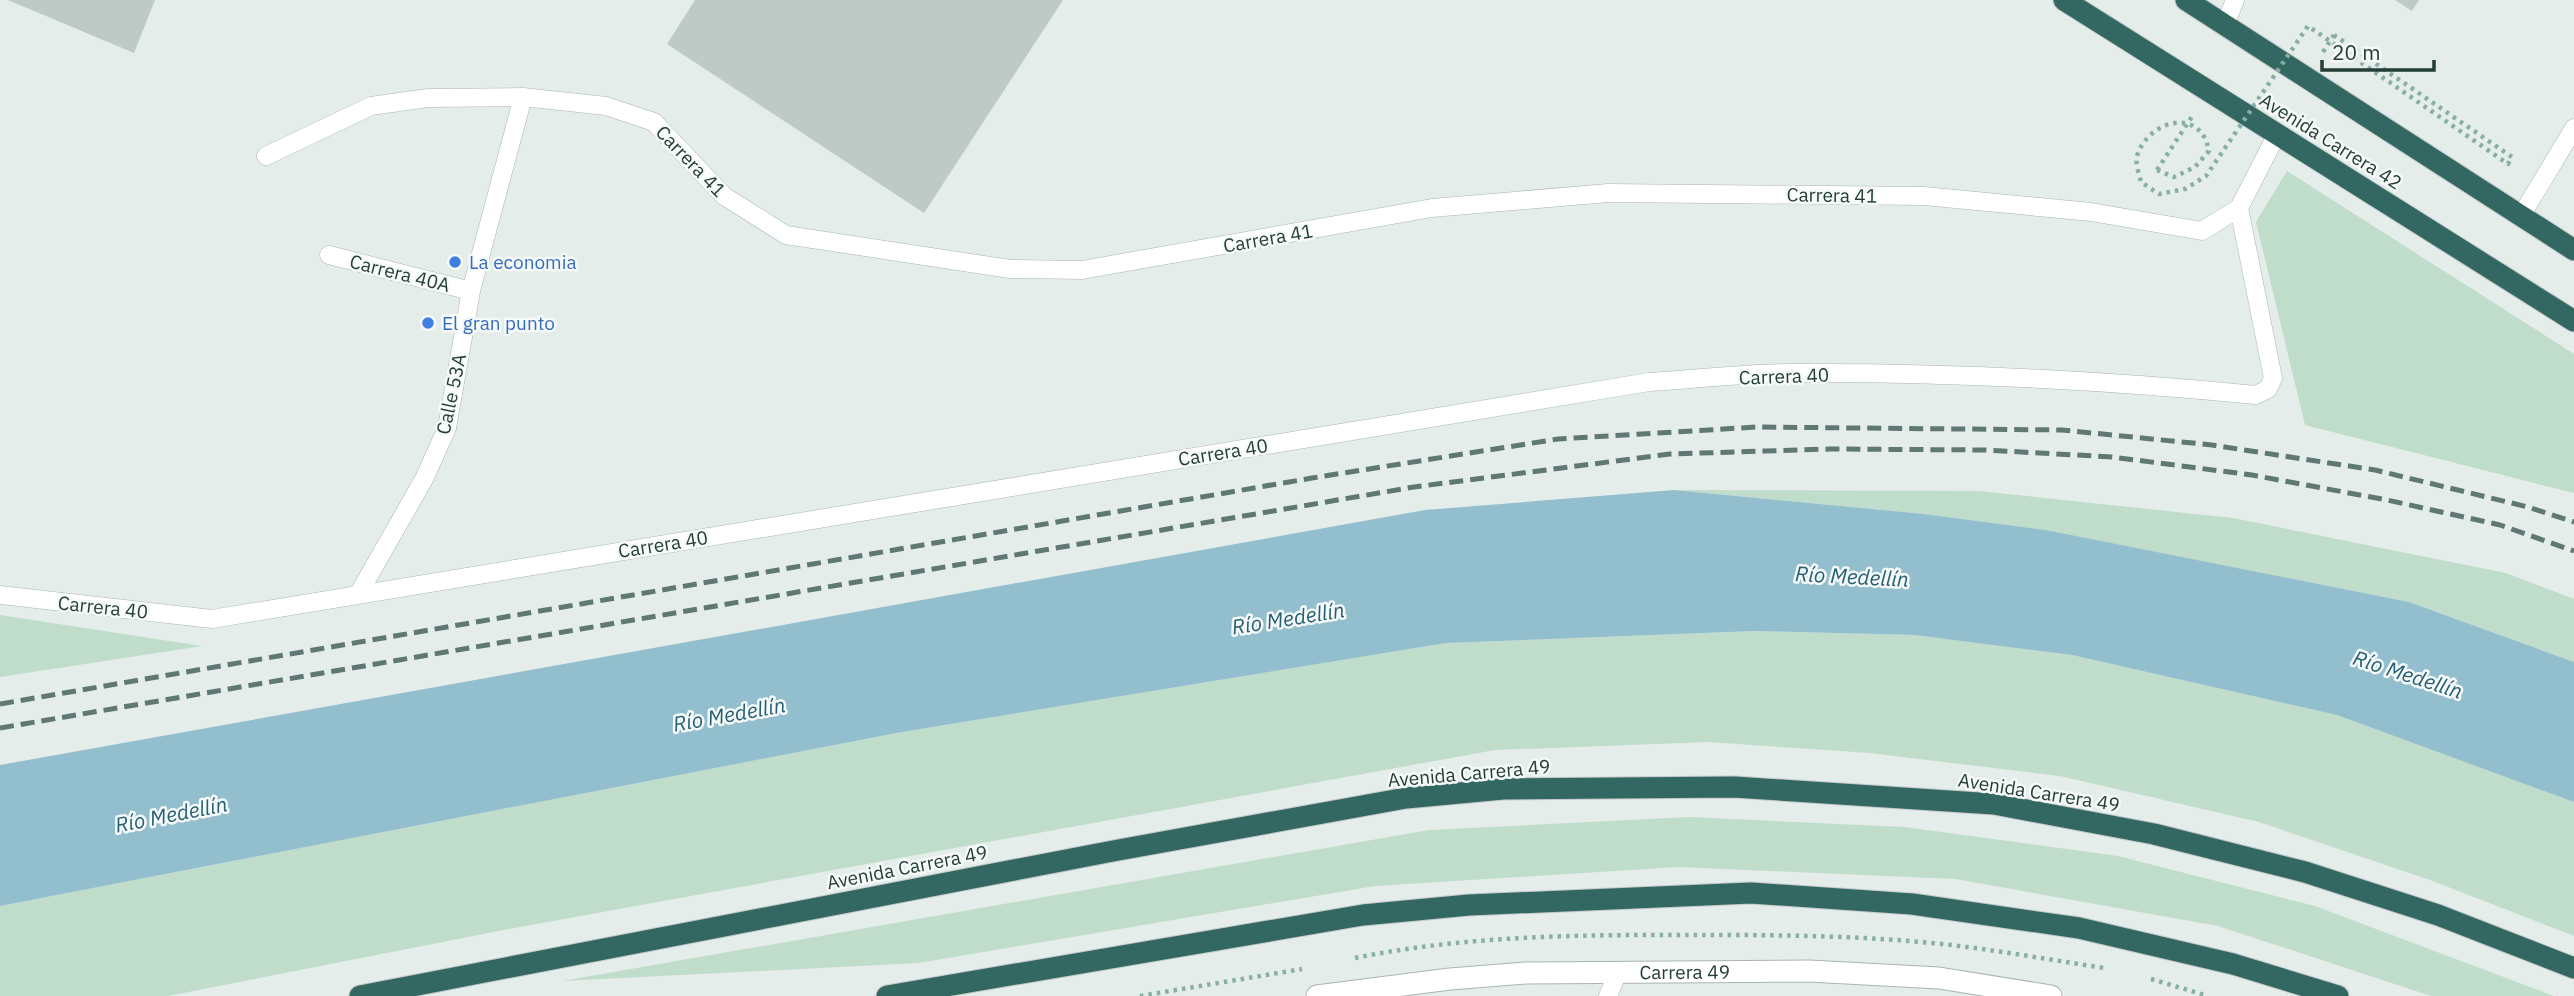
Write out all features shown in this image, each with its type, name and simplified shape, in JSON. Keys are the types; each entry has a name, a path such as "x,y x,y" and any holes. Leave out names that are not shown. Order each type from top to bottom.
{"highway":[{"name":"Avenida Carrera 42","path":"2064,0 2574,321"},
{"name":"Avenida Carrera 42","path":"2186,0 2574,250"},
{"name":"Avenida Carrera 49","path":"366,995 1113,851 1406,798 1503,789 1556,788 1734,787 1994,804 2154,834 2305,872 2438,915 2574,968"},
{"path":"887,996 1363,915 1469,905 1751,892 1912,904 2079,928 2233,964 2339,996"},
{"path":"366,995 442,996"}],"street":[{"name":"Carrera 49","path":"1317,996 1445,987 1526,973 1809,971 1939,978 2052,996"}],"lane":[{"path":"2225,25 2235,0"},
{"name":"Carrera 41","path":"266,156 371,106 428,98 523,97 606,106 654,122 724,196 786,235 1010,269 1082,270 1432,208 1608,193 1924,196 2091,212 2202,231 2239,208"},
{"name":"Calle 53A","path":"359,593 424,479 447,428 471,291 523,97"},
{"path":"2521,216 2574,128"},
{"path":"2239,208 2277,134"},
{"name":"Carrera 40","path":"0,595 212,619 1649,382 1790,373 1975,377 2172,387 2256,395 2268,389 2273,378 2239,208"},
{"name":"Carrera 40A","path":"329,255 471,291"},
{"path":"1608,996 1618,972"}],"path":[{"path":"2196,111 2157,170 2174,177 2195,167 2209,151 2206,136 2193,124 2171,122 2147,137 2136,158 2141,182 2159,194 2185,189 2206,176 2308,26 2508,164 2512,157 2334,36 2318,59"}],"green space":[{"path":"2287,171 2574,354 2574,493 2305,425 2256,222"},
{"path":"1674,490 1979,491 2233,518 2506,573 2574,599 2574,662 2409,602 2046,530 1924,514"},
{"path":"0,615 202,646 0,677"},
{"path":"1755,631 1914,635 2072,655 2337,715 2567,799 2574,802 2574,936 2430,880 2259,822 2060,776 1869,753 1709,742 1495,750 509,929 168,996 0,996 0,906 902,732 1446,643"},
{"path":"1689,817 1904,827 2118,856 2315,906 2554,996 2431,996 2218,926 1955,879 1678,867 1375,886 918,963 562,981 1429,830"}],"water":[{"name":"Río Medellín","path":"1674,490 1924,514 2046,530 2409,602 2574,662 2574,802 2337,715 2072,655 1914,635 1755,631 1446,643 902,732 0,906 0,765 1425,510"}],"building":[{"path":"8,0 155,0 134,53"},
{"path":"695,0 1063,0 924,213 667,44"},
{"path":"2395,0 2419,0 2412,11"}],"railway":[{"path":"0,704 1312,478 1558,439 1757,427 2062,430 2212,445 2375,470 2528,507 2574,522"},
{"path":"0,728 1414,487 1670,454 1830,449 1985,450 2112,457 2252,475 2387,500 2500,525 2574,551"}],"place":[{"name":"La economia","path":"455,262"},
{"name":"El gran punto","path":"428,323"}]}
